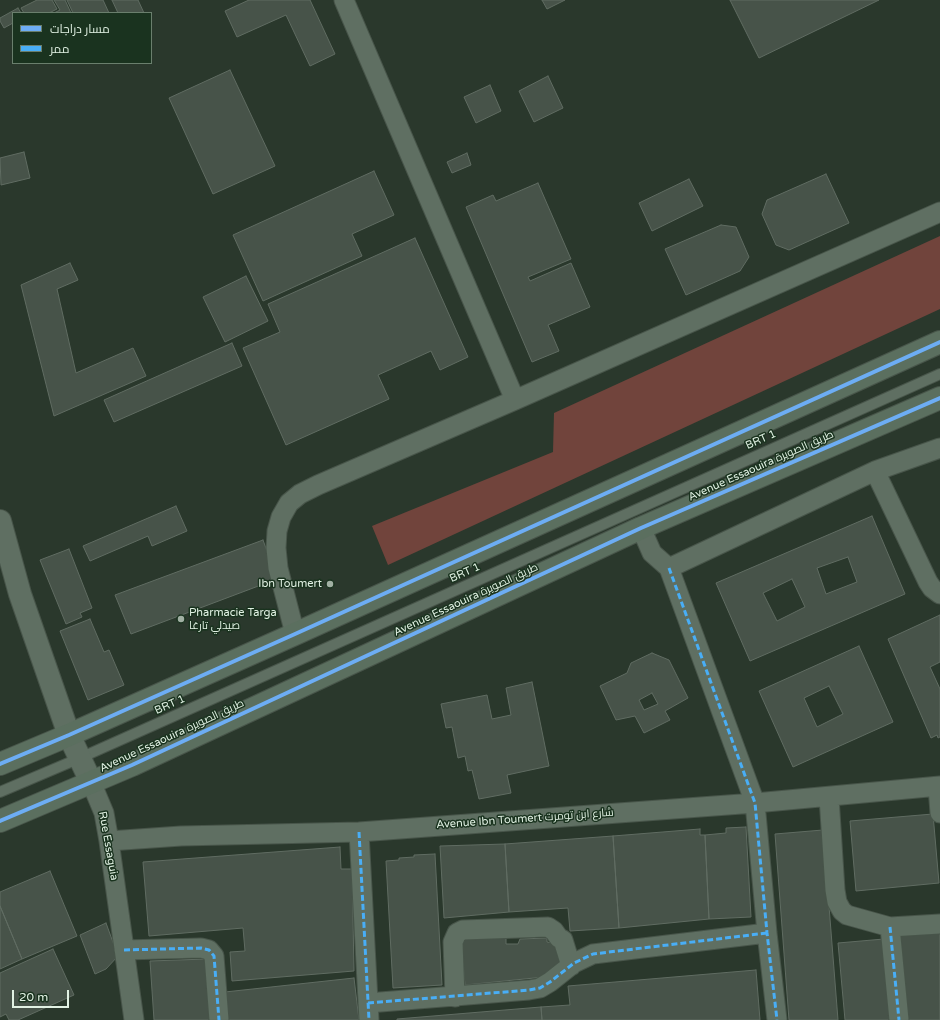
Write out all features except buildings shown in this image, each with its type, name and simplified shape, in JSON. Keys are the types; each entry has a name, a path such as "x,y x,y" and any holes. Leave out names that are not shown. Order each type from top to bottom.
{"main road":[{"path":"0,764 69,735 295,634 940,342"},
{"name":"Avenue Essaouira طريق الصويرة","path":"0,821 139,762 641,528 940,398"}],"street":[{"path":"344,0 515,400"},
{"path":"295,634 278,568 276,548 277,531 281,517 289,503 300,494 940,212"},
{"path":"669,568 876,471 940,448"},
{"path":"876,471 928,582 932,588 940,594"},
{"name":"Rue Essaguia","path":"0,521 20,594 69,735 104,813 134,1020"},
{"path":"641,528 652,553 669,568 755,803 777,1020"},
{"path":"939,787 940,813"},
{"name":"Avenue Ibn Toumert شارع ابن تومرت","path":"109,841 181,836 359,832 755,803 939,787"},
{"path":"829,797 835,890 837,902 842,911 847,915 890,928 940,924"},
{"path":"359,832 368,1012 455,997 540,988 583,958 593,954 767,933"},
{"path":"455,997 453,942 457,933 463,930 548,927 554,931 558,938 563,940 571,966"},
{"path":"890,928 899,1020"},
{"path":"124,950 201,948 209,950 214,956 219,1020"}],"lane":[{"name":"BRT 1","path":"0,792 80,758 940,374"}],"shaded area":[{"path":"940,236 940,309 388,565 372,526 553,452 554,413"}],"marked path":[{"path":"669,568 755,803 777,1020"},
{"path":"359,832 369,1020"},
{"path":"890,927 899,1020"},
{"path":"368,1003 529,990 540,988 574,963 593,954 767,933"},
{"path":"124,950 201,948 209,950 214,956 219,1020"}],"cycle path":[{"path":"0,764 69,735 295,634 940,342"},
{"path":"0,821 132,765 641,528 940,398"}],"place":[{"name":"Ibn Toumert","path":"330,584"},
{"name":"Pharmacie Targa صيدلي تارغا","path":"181,619"}]}
